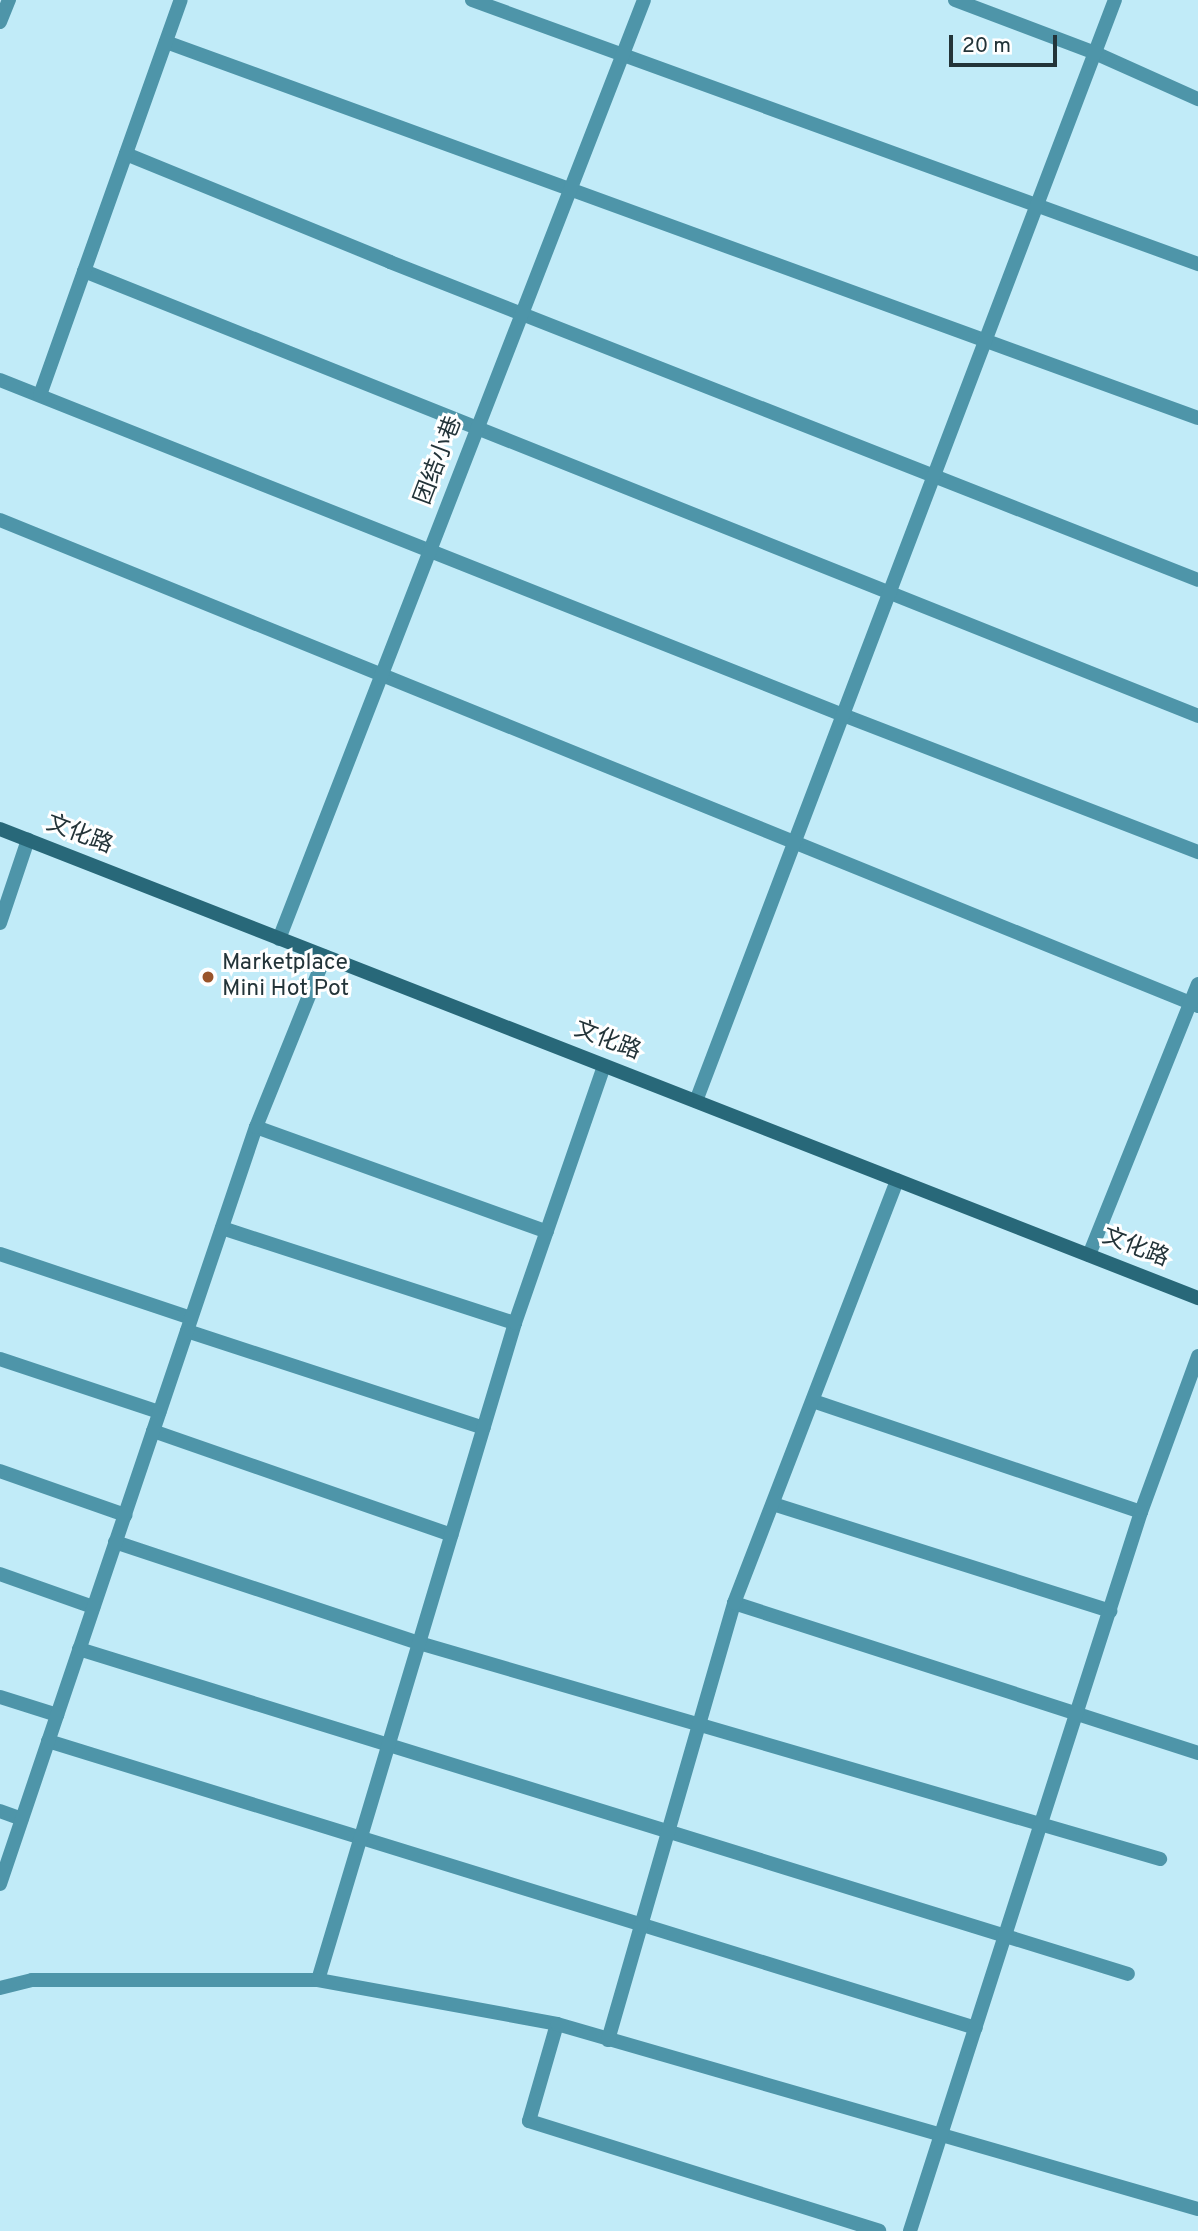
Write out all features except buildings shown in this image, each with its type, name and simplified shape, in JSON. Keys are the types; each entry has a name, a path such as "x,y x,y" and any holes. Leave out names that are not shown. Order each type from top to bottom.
{"main road":[{"name":"文化路","path":"0,830 1198,1298"}],"street":[{"path":"0,22 9,0"},
{"path":"40,395 181,0"},
{"path":"472,0 1198,264"},
{"name":"团结小巷","path":"279,939 644,0"},
{"path":"955,0 1095,53 1198,99"},
{"path":"696,1101 1115,0"},
{"path":"166,42 1198,418"},
{"path":"126,153 522,313 1198,580"},
{"path":"84,271 1198,716"},
{"path":"0,380 843,715 1198,852"},
{"path":"0,520 1194,1004"},
{"path":"0,923 28,840"},
{"path":"0,1884 256,1127 325,956"},
{"path":"1089,1255 1194,1004 1198,984"},
{"path":"318,1980 515,1323 604,1066"},
{"path":"256,1127 547,1232"},
{"path":"608,2040 734,1603 897,1180"},
{"path":"222,1228 515,1323"},
{"path":"0,1254 189,1325 484,1428"},
{"path":"910,2231 1142,1512 1198,1356"},
{"path":"0,1359 159,1412"},
{"path":"813,1401 1142,1512"},
{"path":"153,1432 452,1535"},
{"path":"0,1471 125,1515"},
{"path":"773,1504 1110,1611"},
{"path":"115,1542 419,1643 1160,1858"},
{"path":"0,1574 93,1606"},
{"path":"734,1603 1198,1753"},
{"path":"79,1649 1129,1974"},
{"path":"0,1697 57,1715"},
{"path":"48,1741 976,2028"},
{"path":"0,1811 22,1819"},
{"path":"0,1988 32,1980 318,1980 557,2025 1198,2209"},
{"path":"557,2025 529,2121 879,2231"}],"place":[{"name":"Marketplace Mini Hot Pot","path":"208,977"}]}
